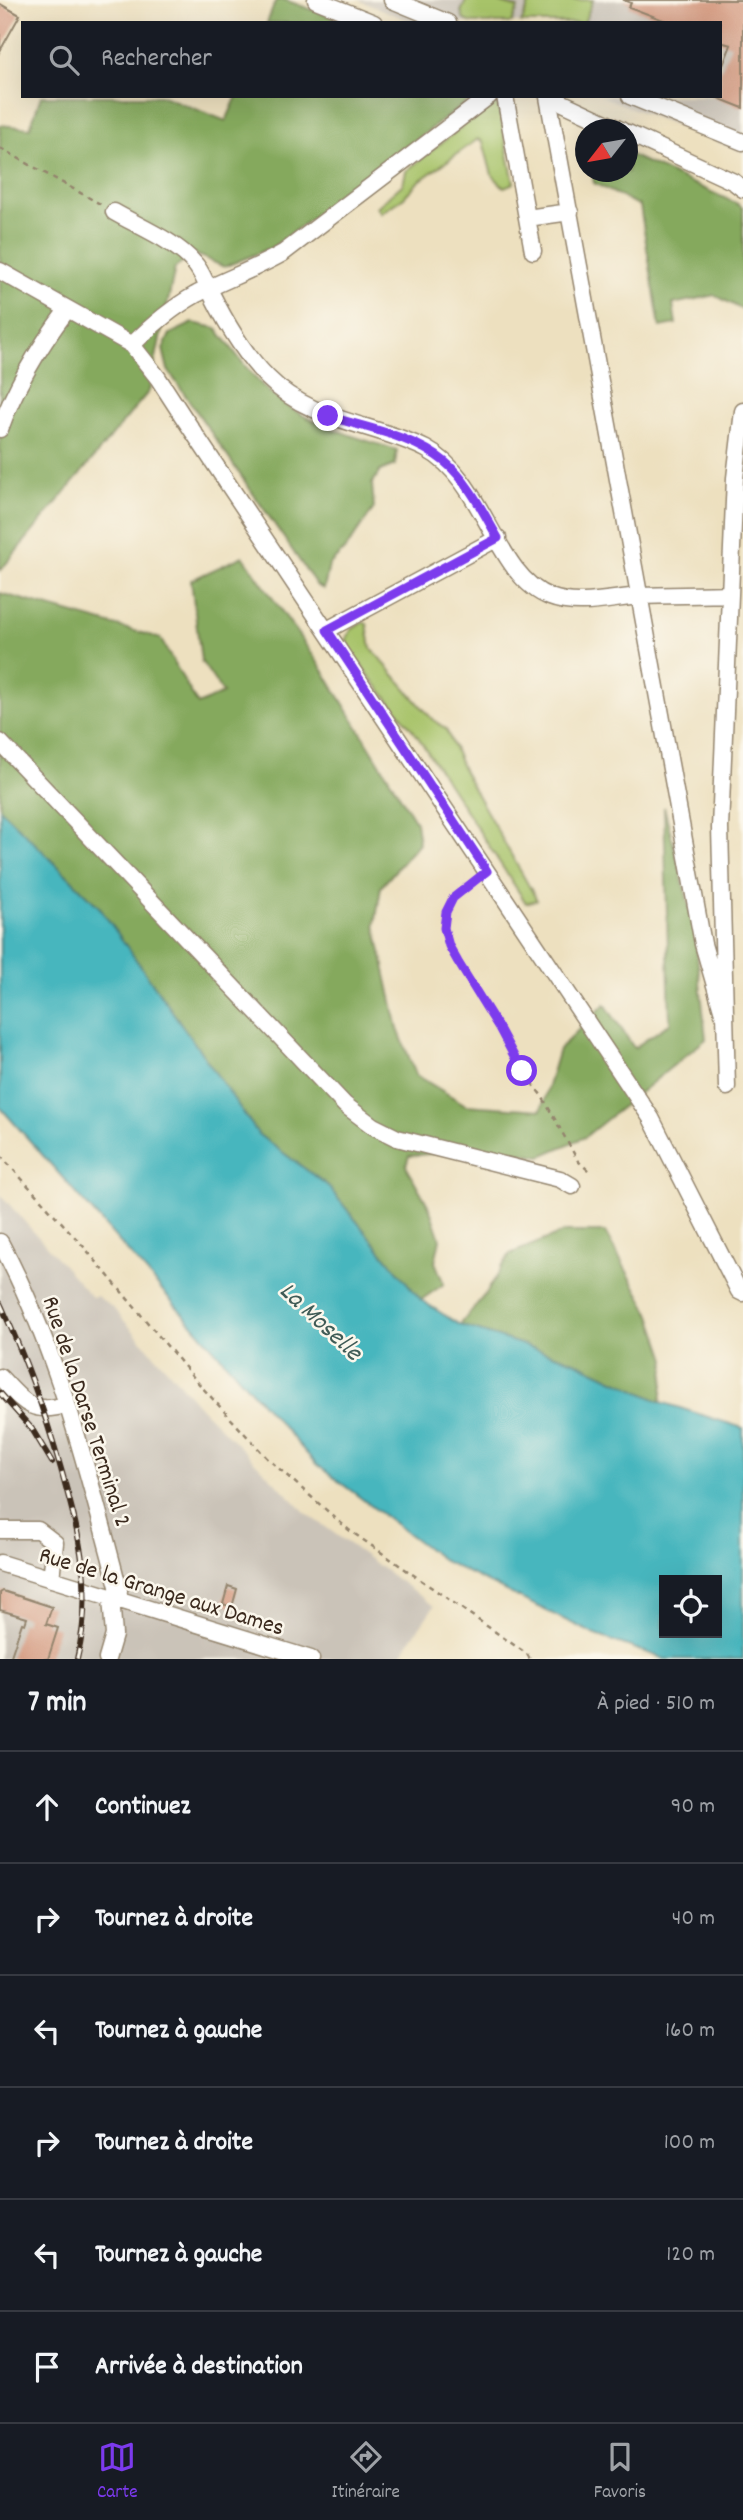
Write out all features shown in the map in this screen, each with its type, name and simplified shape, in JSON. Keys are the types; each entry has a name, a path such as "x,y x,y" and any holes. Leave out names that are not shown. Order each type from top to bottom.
{"street":[{"path":"316,0 369,21"},
{"path":"392,0 443,21"},
{"path":"132,345 146,331 193,296 257,268 283,253 486,98"},
{"path":"505,98 533,251"},
{"path":"548,98 703,944 723,1013"},
{"path":"552,98 597,119"},
{"path":"635,98 743,142"},
{"path":"638,138 743,189"},
{"path":"114,212 176,247 195,263 235,336 269,380 296,400 328,416 427,450 446,463 463,481 514,566 532,585 550,597 579,602 639,596 730,594"},
{"path":"527,218 570,212"},
{"path":"0,271 132,345 158,378 651,1118 739,1291 743,1293"},
{"path":"0,429 19,382 37,350 67,310"},
{"path":"727,1087 720,828 734,478 743,411"},
{"path":"327,630 498,538"},
{"path":"0,741 345,1105 373,1126 397,1138 560,1179 572,1186"},
{"name":"Rue de la Darse Terminal 2","path":"0,1242 24,1290 66,1405 119,1590 115,1599 114,1635 107,1659"},
{"path":"0,1377 25,1403 34,1408 47,1409 66,1405"},
{"path":"0,1530 38,1530 55,1543 51,1579"},
{"name":"Rue de la Grange aux Dames","path":"1,1564 311,1659"},
{"path":"251,1659 257,1643"}],"path":[{"path":"0,148 114,212"},
{"path":"487,871 453,898 446,912 444,928 449,946 522,1071 542,1096 578,1161 589,1171"},
{"path":"0,1154 84,1247 200,1385 267,1458 349,1530 527,1654 530,1659"}],"shaded area":[{"path":"358,0 743,0 743,152 606,98 722,98 722,21 410,21"},
{"path":"0,1194 88,1293 113,1308 202,1409 305,1512 434,1606 398,1659 0,1659"}],"green space":[{"path":"276,0 285,0 343,21 268,21"},
{"path":"466,0 491,0 518,8 513,21 467,21 461,12"},
{"path":"531,0 593,0 585,21 522,21"},
{"path":"40,98 168,98 226,121 236,98 472,98 273,247 224,267 195,254 175,268 149,391 0,571 0,125 30,128"},
{"path":"498,104 514,183 504,187 492,175 483,142 478,139 418,182 404,197 381,213 377,207 403,184 406,171 483,110"},
{"path":"638,159 740,205 743,209 743,310 715,295 673,304 676,324 660,327 640,206 594,183 638,182"},
{"path":"193,323 216,328 255,377 275,397 307,418 397,450 395,465 380,471 372,484 374,508 347,547 329,565 324,589 317,586 168,370 163,349 170,334"},
{"path":"243,556 321,667 416,822 419,843 381,887 375,925 398,1029 416,1075 466,1105 541,1110 559,1049 605,1004 634,1048 670,1023 664,807 694,925 706,1039 585,1137 541,1156 505,1151 464,1150 409,1156 406,1166 429,1207 440,1239 435,1262 444,1284 421,1300 327,1185 259,1135 99,907 0,809 0,593 160,638 198,705 223,693 201,661 191,580"},
{"path":"363,622 367,624 371,648 432,719 446,729 464,772 537,900 526,903 416,734 355,658 346,640 351,630"},
{"path":"564,1232 605,1232 651,1315 666,1359 661,1402 574,1361 460,1325 487,1292 510,1254"}],"water":[{"name":"La Moselle","path":"0,809 99,907 259,1135 327,1185 421,1300 460,1325 574,1361 661,1402 743,1428 743,1659 665,1659 596,1635 444,1561 316,1464 0,1107"}],"building":[{"path":"623,0 743,0 743,108 718,98 722,98 722,68 731,45 722,43 722,21 666,21 629,7 631,3"},
{"path":"0,4 20,15 0,51"},
{"path":"228,1586 237,1589 232,1607 223,1604"},
{"path":"3,1591 52,1607 46,1624 58,1628 48,1659 10,1659 22,1623 25,1624 27,1618 0,1610 0,1593"}],"railway":[{"path":"0,1303 26,1364 48,1427 79,1541 84,1609 77,1659"},
{"path":"0,1393 32,1429 52,1462"}],"route":[{"path":"328,416 427,450 446,463 463,481 498,538 327,630 487,871 453,898 446,912 444,928 449,946 522,1071"}]}
